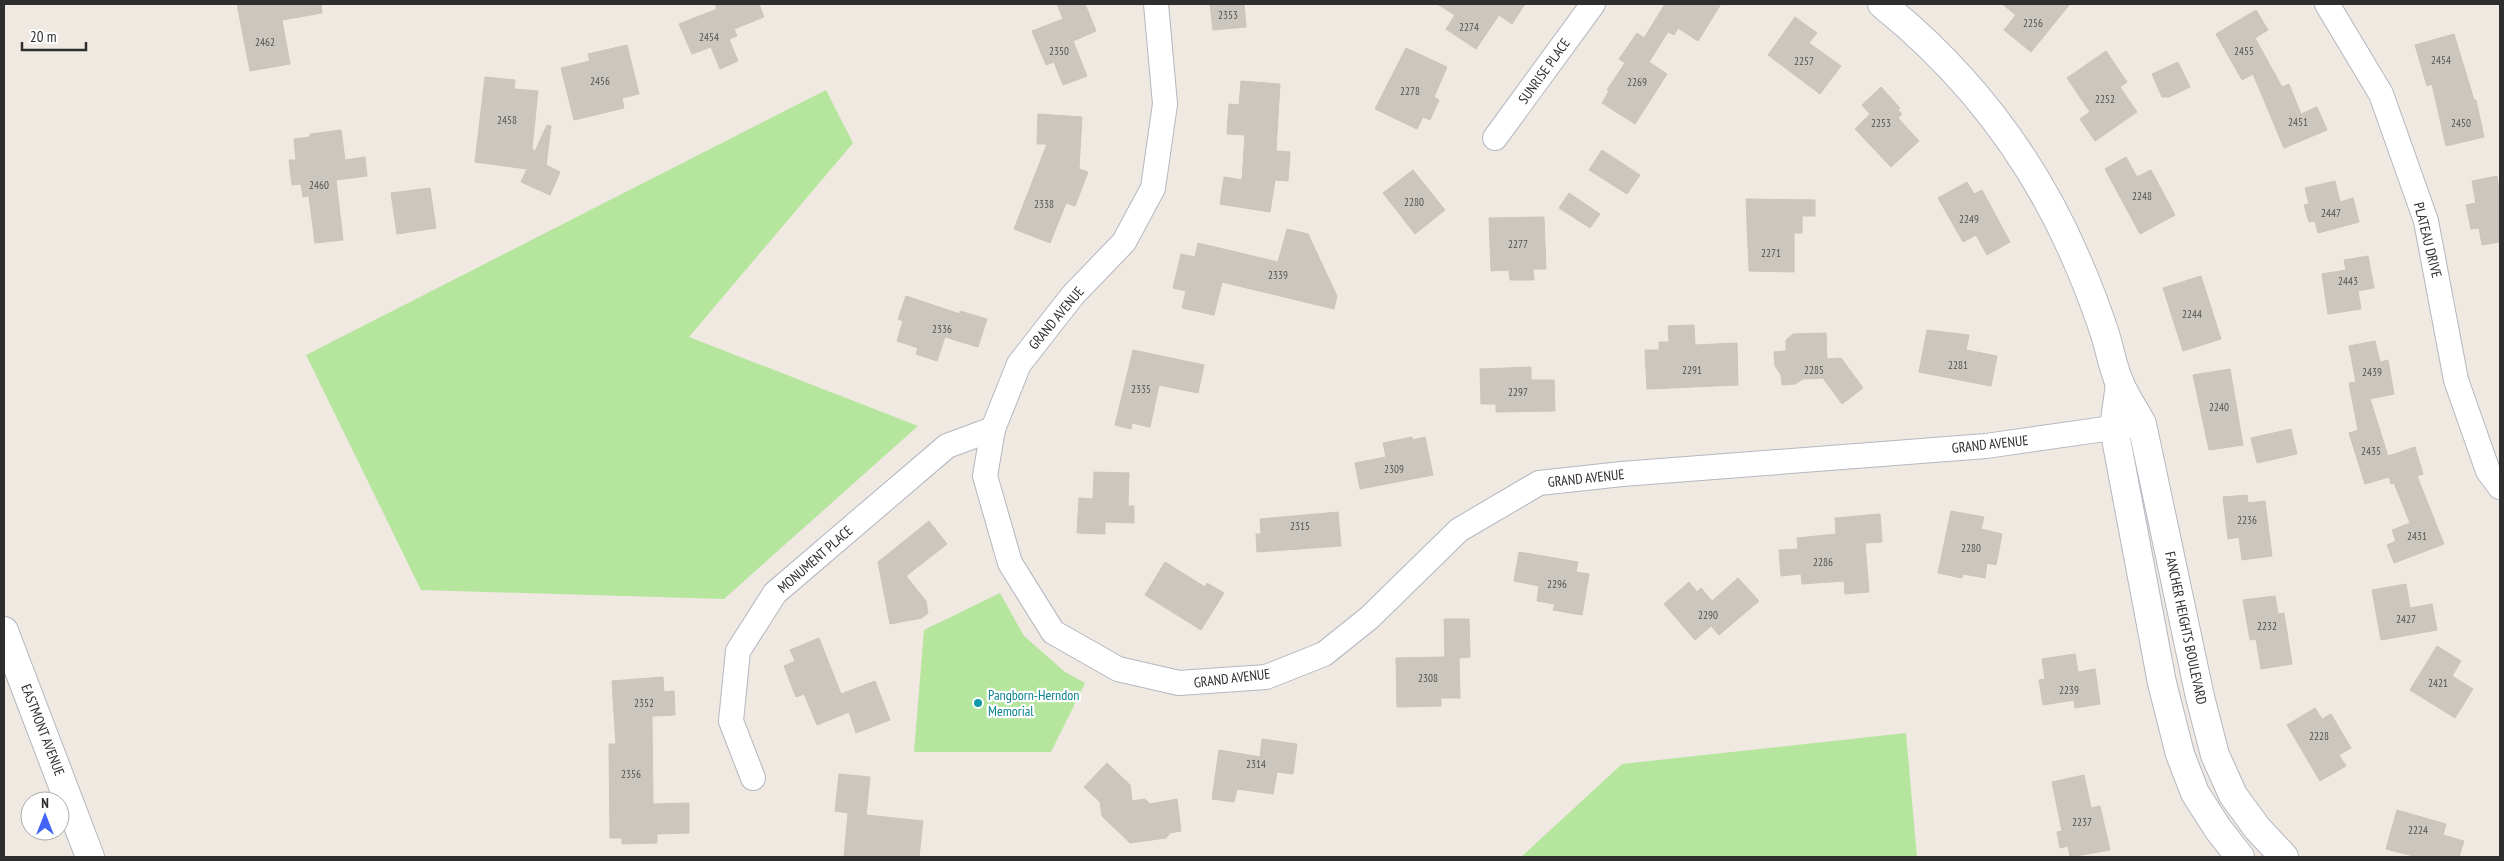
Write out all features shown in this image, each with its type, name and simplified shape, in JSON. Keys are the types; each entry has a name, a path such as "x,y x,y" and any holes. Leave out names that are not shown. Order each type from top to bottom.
{"street":[{"name":"GRAND AVENUE","path":"1156,4 1165,104 1153,188 1124,242 1073,296 1018,364 992,429 985,476 1010,563 1053,632 1118,669 1179,684 1266,677 1324,654 1368,618 1459,530 1539,483 1622,474 1986,446 2142,424"},
{"name":"SUNRISE PLACE","path":"1495,138 1593,4"},
{"name":"FANCHER HEIGHTS BOULEVARD","path":"1882,4 1921,35 1971,88 2020,150 2052,205 2079,264 2102,326 2120,384 2142,424 2200,697 2215,755 2233,795 2257,828 2284,857"},
{"name":"PLATEAU DRIVE","path":"2327,4 2384,103 2426,221 2456,380 2488,471 2500,487"},
{"name":"FANCHER HEIGHTS BOULEVARD","path":"2120,384 2114,428 2159,666 2180,754 2195,793 2218,829 2240,857"},
{"name":"MONUMENT PLACE","path":"753,778 730,721 738,651 775,593 947,446 992,429"},
{"name":"EASTMONT AVENUE","path":"4,631 90,857"}],"green space":[{"path":"826,90 853,143 689,337 918,426 724,599 421,590 306,355"},
{"path":"1000,593 1024,636 1065,672 1085,683 1051,752 914,752 924,630"},
{"path":"1906,733 1917,857 1521,857 1622,764"}],"building":[{"path":"237,4 321,4 322,13 282,20 290,64 250,71"},
{"path":"715,4 759,4 764,17 734,29 737,36 729,39 738,61 720,69 711,47 692,54 679,24 717,9"},
{"path":"1057,4 1085,4 1096,31 1073,41 1087,76 1063,85 1054,62 1046,65 1032,31 1063,19"},
{"path":"1210,4 1244,4 1246,27 1213,30"},
{"path":"1437,4 1525,4 1512,24 1499,15 1476,49 1446,29 1455,15"},
{"path":"1665,4 1721,4 1698,41 1678,28 1674,35 1668,32 1649,62 1667,74 1635,124 1602,103 1609,91 1607,90 1625,63 1619,59 1637,33 1644,38"},
{"path":"2002,4 2070,4 2031,52 2004,30 2016,15"},
{"path":"2256,10 2268,30 2255,38 2282,87 2289,84 2301,114 2317,107 2327,130 2284,148 2253,74 2242,80 2216,34"},
{"path":"1795,17 1817,33 1809,43 1841,66 1820,94 1768,55"},
{"path":"2454,34 2474,100 2476,100 2484,137 2446,146 2432,84 2427,86 2415,45"},
{"path":"627,45 639,94 622,98 624,108 574,120 561,68 590,61 588,54"},
{"path":"1406,48 1447,67 1434,97 1439,100 1430,120 1423,117 1417,129 1375,109"},
{"path":"2106,51 2127,82 2120,87 2137,112 2095,141 2080,119 2090,112 2067,78"},
{"path":"2178,62 2190,87 2169,97 2162,97 2152,74"},
{"path":"485,77 515,80 514,89 538,91 532,149 535,151 547,125 551,126 546,165 560,172 550,195 521,182 527,169 475,162"},
{"path":"1241,81 1280,84 1276,151 1290,152 1288,181 1275,180 1270,212 1220,204 1224,177 1242,180 1245,135 1227,134 1229,104 1239,105"},
{"path":"1881,87 1900,108 1898,110 1902,114 1898,118 1919,141 1891,167 1855,129 1870,114 1862,105"},
{"path":"1038,114 1082,117 1079,169 1088,172 1075,206 1066,203 1050,243 1014,229 1047,144 1037,144"},
{"path":"341,130 345,160 365,157 367,176 336,180 343,240 315,243 309,196 303,197 301,184 292,185 289,160 296,160 294,139 310,137 310,134"},
{"path":"1602,150 1640,175 1627,194 1589,170"},
{"path":"2126,157 2137,177 2151,170 2175,215 2140,234 2105,169"},
{"path":"1413,170 1445,210 1415,234 1383,193"},
{"path":"2497,176 2500,194 2500,242 2482,245 2479,228 2471,229 2466,205 2476,203 2472,181"},
{"path":"2335,181 2340,202 2353,198 2359,222 2318,233 2315,221 2309,222 2304,205 2309,204 2305,188"},
{"path":"1967,182 1974,194 1982,190 2010,242 1987,255 1976,235 1963,242 1938,198"},
{"path":"430,188 436,228 397,234 391,193"},
{"path":"1569,193 1600,214 1590,228 1559,208"},
{"path":"1746,199 1815,200 1815,216 1802,216 1802,233 1794,233 1794,272 1749,271"},
{"path":"1544,217 1546,269 1533,269 1534,280 1510,280 1509,270 1491,271 1489,218"},
{"path":"1287,229 1308,234 1337,296 1334,309 1222,282 1214,315 1182,308 1186,291 1173,288 1181,254 1195,257 1198,243 1278,262"},
{"path":"2368,256 2374,288 2358,291 2361,309 2328,314 2322,274 2346,270 2344,260"},
{"path":"2201,276 2221,339 2183,351 2163,288"},
{"path":"906,296 960,314 960,311 987,319 978,347 945,337 937,361 916,354 918,348 897,341 903,321 898,319"},
{"path":"1694,325 1695,345 1737,343 1738,385 1647,389 1645,350 1659,350 1659,342 1669,342 1668,326"},
{"path":"1927,330 1969,335 1966,350 1997,356 1991,386 1919,372"},
{"path":"1826,333 1827,359 1841,358 1863,388 1842,404 1823,378 1803,379 1795,384 1782,385 1781,375 1775,366 1774,352 1786,351 1786,340 1793,334"},
{"path":"2375,341 2380,362 2388,360 2394,394 2370,399 2388,456 2415,447 2423,474 2417,476 2444,544 2394,563 2387,545 2396,541 2392,530 2410,523 2394,483 2391,484 2389,477 2365,484 2349,433 2358,430 2349,383 2356,382 2349,346"},
{"path":"1133,350 1204,365 1198,393 1159,385 1150,427 1132,423 1131,429 1115,425"},
{"path":"1531,367 1531,380 1554,380 1555,411 1496,412 1496,404 1481,404 1480,369"},
{"path":"2230,369 2243,445 2209,450 2193,375"},
{"path":"2291,429 2297,454 2257,463 2251,438"},
{"path":"1412,437 1413,440 1425,437 1433,475 1360,489 1355,463 1386,457 1383,443"},
{"path":"1094,472 1129,473 1128,506 1134,506 1134,523 1105,522 1105,534 1077,533 1079,498 1093,499"},
{"path":"2247,495 2248,503 2265,501 2272,556 2242,560 2239,537 2228,539 2223,497"},
{"path":"1951,511 1984,517 1981,529 2002,534 1996,565 1987,563 1985,578 1963,574 1962,578 1938,573"},
{"path":"1338,512 1341,546 1257,552 1256,534 1261,534 1260,519"},
{"path":"1880,514 1882,542 1865,543 1869,592 1845,594 1844,581 1802,584 1801,574 1781,576 1779,550 1798,549 1797,538 1836,534 1835,518"},
{"path":"929,521 947,544 906,576 926,601 928,613 922,618 890,624 878,562"},
{"path":"1519,552 1578,562 1576,572 1589,574 1582,615 1553,610 1555,604 1537,601 1539,586 1514,581"},
{"path":"1165,562 1205,587 1207,583 1224,593 1201,630 1145,595"},
{"path":"1738,578 1759,601 1719,635 1711,626 1695,640 1664,604 1689,582 1697,592 1701,588 1712,601"},
{"path":"2406,584 2410,608 2432,604 2437,630 2381,640 2372,590"},
{"path":"2275,596 2278,614 2284,613 2292,664 2261,669 2256,639 2250,640 2243,600"},
{"path":"1444,619 1469,619 1470,657 1459,658 1460,698 1441,698 1441,706 1397,707 1396,658 1445,657"},
{"path":"819,638 841,694 875,681 890,720 856,733 849,712 817,725 804,694 796,697 784,666 795,661 790,650"},
{"path":"2437,646 2461,661 2452,676 2473,689 2455,718 2410,690"},
{"path":"2075,654 2078,672 2095,669 2100,704 2075,708 2074,700 2043,705 2039,680 2045,679 2042,659"},
{"path":"663,677 664,692 674,691 675,715 652,716 653,804 689,803 689,833 657,834 657,843 622,844 622,838 610,838 609,744 616,744 612,681"},
{"path":"2315,708 2322,719 2331,714 2351,748 2339,755 2346,766 2320,781 2287,725"},
{"path":"1262,739 1297,744 1293,774 1277,772 1273,794 1237,789 1234,802 1212,799 1219,750 1260,757"},
{"path":"1107,763 1130,785 1132,801 1145,799 1150,804 1177,799 1181,831 1170,833 1166,838 1130,843 1102,816 1100,802 1084,787"},
{"path":"839,774 870,777 866,815 923,821 919,857 844,857 848,813 835,811"},
{"path":"2084,775 2091,808 2100,806 2110,850 2070,857 2068,846 2060,848 2057,832 2062,831 2052,782"},
{"path":"2397,810 2446,824 2443,835 2464,841 2459,857 2417,857 2386,849"}],"place":[{"name":"Pangborn-Herndon Memorial","path":"978,703"}]}
